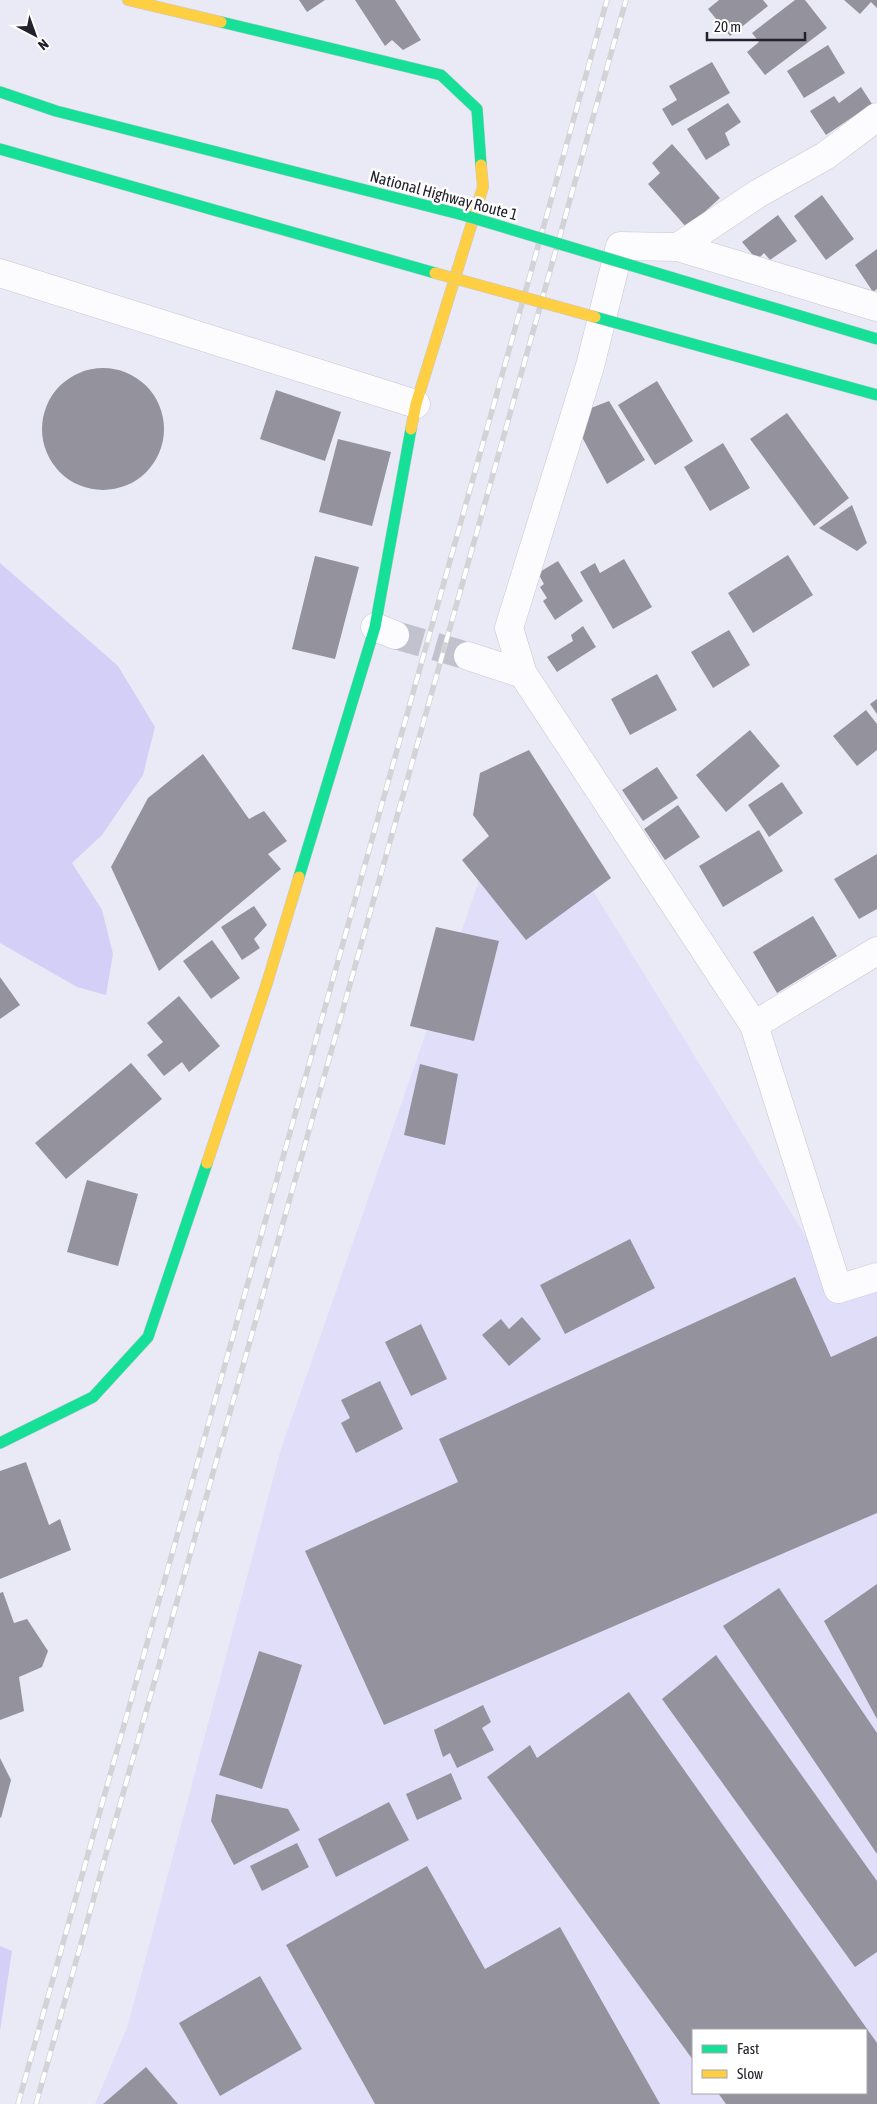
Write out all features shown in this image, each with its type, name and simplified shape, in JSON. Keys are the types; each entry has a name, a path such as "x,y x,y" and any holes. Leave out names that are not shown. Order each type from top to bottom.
{"main road":[{"path":"0,1443 93,1397 148,1337 385,631 416,404 483,187 477,109 441,75 128,0"},
{"name":"National Highway Route 1","path":"0,92 56,111 463,215 877,339"},
{"path":"0,149 435,273 877,395"}],"street":[{"path":"678,247 760,193 825,156 877,117"},
{"path":"877,307 678,247 620,246 590,366 509,628 523,674 754,1025 838,1289 877,1277"},
{"path":"0,273 416,404"},
{"path":"468,656 523,674"},
{"path":"754,1025 877,950"}],"shaded area":[{"path":"0,563 118,666 155,727 143,775 102,835 72,863 102,910 113,954 106,995 77,987 0,943"},
{"path":"518,769 838,1289 877,1277 877,2104 95,2104 128,2025 281,1449"},
{"path":"0,1946 12,1951 0,2031"}],"building":[{"path":"299,0 325,0 307,12"},
{"path":"355,0 395,0 421,40 403,50 392,40 385,46"},
{"path":"719,0 763,0 768,6 730,36 708,9"},
{"path":"795,0 805,0 827,28 765,75 747,52 759,42 752,33"},
{"path":"844,0 877,0 877,8 871,2 860,14"},
{"path":"828,45 845,73 804,98 787,71"},
{"path":"712,62 730,93 672,126 662,109 677,100 669,86"},
{"path":"861,87 872,104 826,135 810,111 834,96 839,103"},
{"path":"728,103 741,122 725,133 730,145 706,160 687,129"},
{"path":"672,144 720,198 687,228 648,184 660,173 652,163"},
{"path":"822,195 854,239 826,260 794,216"},
{"path":"778,215 797,241 770,260 764,253 757,260 742,242"},
{"path":"877,249 877,289 873,292 855,265"},
{"path":"103,368 126,373 146,386 159,406 164,429 159,452 146,472 126,485 103,490 80,485 60,472 47,452 42,429 47,406 60,386 80,373"},
{"path":"657,381 693,441 655,465 618,405"},
{"path":"276,390 341,412 325,461 260,439"},
{"path":"609,401 645,460 607,484 582,437 591,408"},
{"path":"787,413 849,498 814,526 750,439"},
{"path":"338,439 391,452 372,526 319,512"},
{"path":"723,443 750,488 710,511 684,467"},
{"path":"852,505 867,543 857,551 819,528"},
{"path":"788,555 813,595 753,633 728,593"},
{"path":"315,556 359,567 335,659 292,649"},
{"path":"624,559 652,607 613,629 580,572 595,563 600,573"},
{"path":"558,561 583,601 555,620 543,601 547,598 540,587 544,584 538,573"},
{"path":"583,626 596,647 557,672 547,657 573,641 571,635"},
{"path":"729,630 750,665 713,688 691,652"},
{"path":"657,674 677,710 630,735 611,699"},
{"path":"877,699 877,714 870,704"},
{"path":"866,710 877,724 877,750 857,766 833,736"},
{"path":"750,730 780,766 726,812 696,775"},
{"path":"529,750 611,878 526,940 462,860 489,836 473,815 480,773"},
{"path":"203,754 249,819 264,811 287,841 268,854 281,869 159,971 111,867 148,798"},
{"path":"657,767 678,798 643,821 622,790"},
{"path":"782,782 803,813 769,837 748,805"},
{"path":"678,805 700,837 665,860 644,829"},
{"path":"759,830 783,871 723,907 699,866"},
{"path":"877,854 877,909 859,919 834,879"},
{"path":"254,906 267,925 254,939 260,948 242,960 221,927"},
{"path":"813,916 837,956 777,993 753,952"},
{"path":"436,927 499,941 474,1041 410,1026"},
{"path":"212,940 240,978 211,999 183,961"},
{"path":"0,977 20,1005 0,1019"},
{"path":"179,996 220,1046 189,1072 182,1062 164,1076 147,1055 163,1042 147,1023"},
{"path":"131,1063 162,1099 66,1179 35,1143"},
{"path":"420,1064 458,1074 445,1145 404,1135"},
{"path":"87,1180 138,1194 118,1266 67,1252"},
{"path":"630,1239 655,1288 565,1334 540,1285"},
{"path":"795,1277 831,1357 877,1336 877,1513 384,1725 305,1551 458,1482 439,1439"},
{"path":"522,1317 541,1339 509,1366 482,1335 501,1319 509,1329"},
{"path":"421,1324 447,1379 411,1396 385,1342"},
{"path":"380,1381 403,1429 356,1453 341,1423 350,1418 341,1400"},
{"path":"26,1462 49,1525 60,1519 71,1550 0,1579 0,1471"},
{"path":"877,1584 877,1719 824,1621"},
{"path":"779,1588 877,1733 877,1854 723,1626"},
{"path":"3,1592 14,1623 27,1619 48,1651 42,1667 19,1677 24,1711 0,1720 0,1593"},
{"path":"259,1651 302,1665 262,1789 219,1775"},
{"path":"716,1655 877,1881 877,1952 855,1967 662,1699"},
{"path":"629,1692 877,2043 877,2104 726,2104 719,2094 867,2094 867,2029 692,2029 692,2059 487,1777 530,1745 537,1758"},
{"path":"483,1705 491,1722 482,1728 494,1750 457,1768 450,1753 443,1757 434,1730"},
{"path":"0,1758 11,1780 1,1818 0,1817"},
{"path":"451,1773 462,1799 417,1820 406,1794"},
{"path":"216,1794 288,1809 300,1830 234,1865 211,1821"},
{"path":"389,1802 409,1840 336,1877 318,1839"},
{"path":"297,1843 309,1867 262,1891 250,1866"},
{"path":"427,1866 485,1969 560,1927 660,2104 375,2104 286,1945"},
{"path":"260,1976 302,2049 220,2096 179,2023"},
{"path":"146,2067 178,2104 103,2104"}],"tunnel":[{"path":"395,635 468,656"}],"railway":[{"path":"18,2104 607,0"},
{"path":"36,2104 626,0"}],"traffic: fast":[{"path":"221,22 441,75 477,109 481,165"},
{"path":"0,92 56,111 463,215"},
{"path":"0,149 435,273"},
{"path":"463,215 877,339"},
{"path":"595,317 877,395"},
{"path":"299,877 375,627 411,429"},
{"path":"0,1443 93,1397 148,1337 207,1163"}],"traffic: slow":[{"path":"128,0 221,22"},
{"path":"411,429 416,404 483,187 481,165"},
{"path":"435,273 595,317"},
{"path":"207,1163 267,983 299,877"}]}
